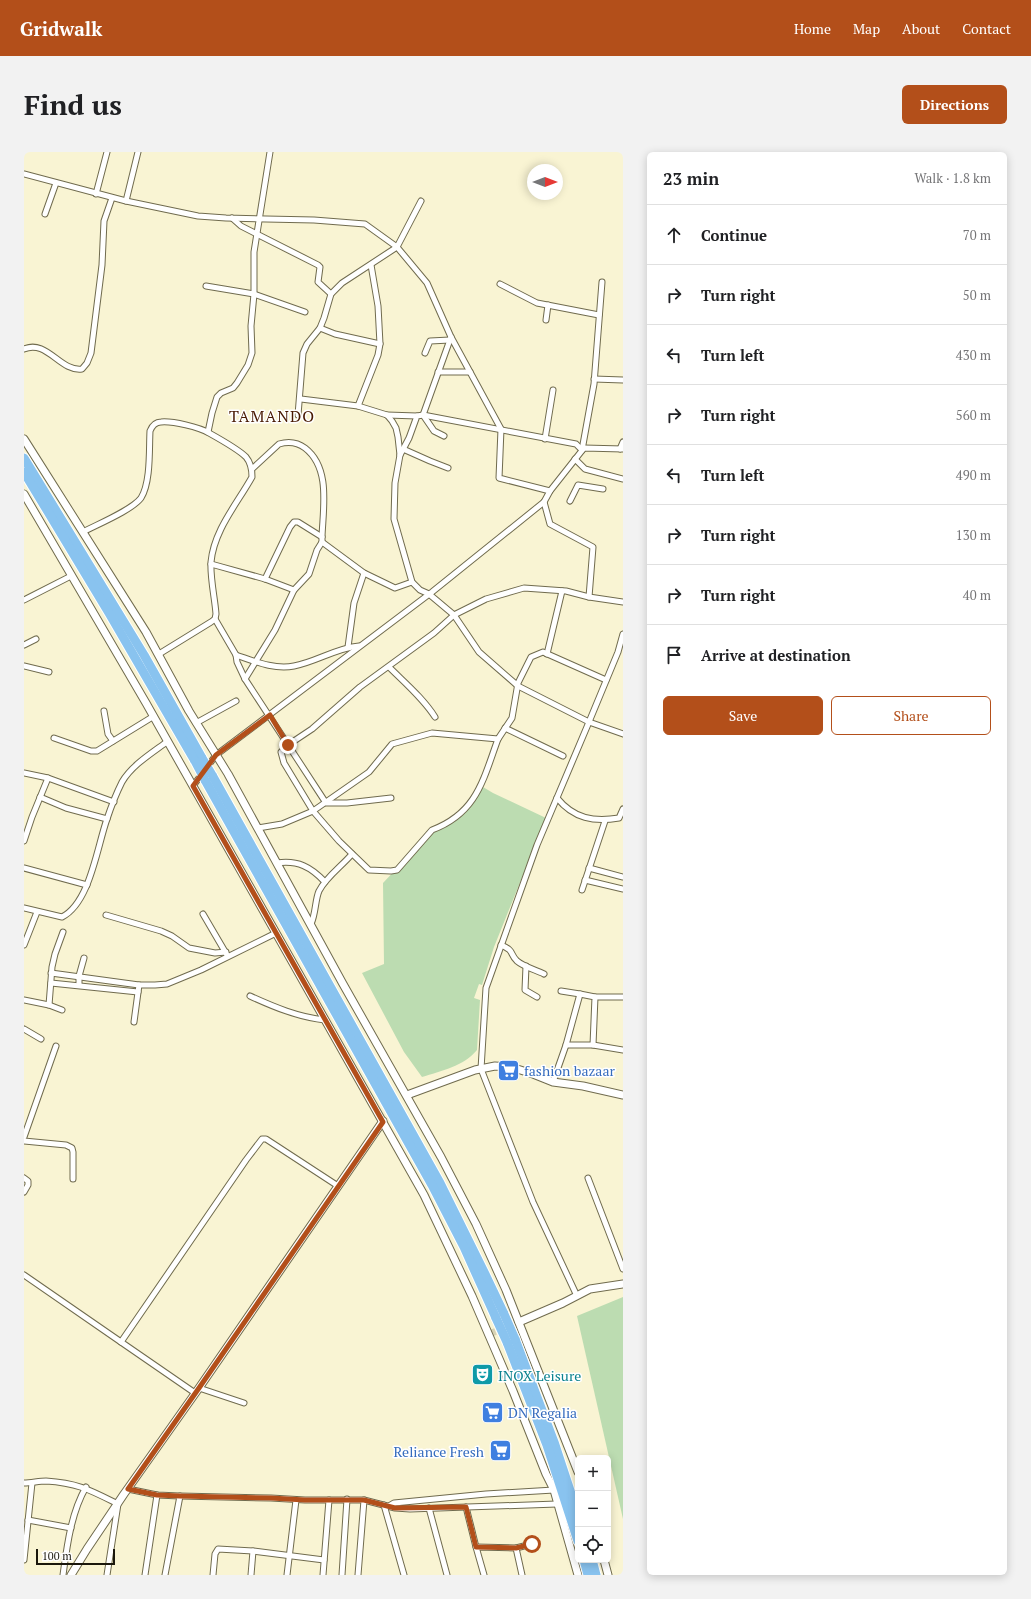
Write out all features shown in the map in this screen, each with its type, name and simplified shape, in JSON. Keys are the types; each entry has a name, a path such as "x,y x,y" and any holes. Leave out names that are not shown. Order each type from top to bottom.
{"highway":[{"path":"24,458 144,655 198,760 432,1185 511,1340 554,1442 575,1506"},
{"path":"24,472 198,760"},
{"path":"511,1340 575,1532"},
{"path":"585,1563 588,1575"},
{"path":"593,1563 596,1575"}],"street":[{"path":"96,194 107,152"},
{"path":"126,201 138,152"},
{"path":"208,432 217,397 221,393 233,388 237,383 248,365 252,352 251,320 254,294 254,252 261,218 270,152"},
{"path":"24,174 112,198 198,216 314,220 365,224 397,247 427,283 451,339 500,429 499,478 550,491"},
{"path":"45,214 56,183"},
{"path":"24,349 29,346 38,347 51,354 70,368 76,370 82,369 87,363 91,353 102,265 104,221 112,198"},
{"path":"298,415 301,399 304,353 312,337 320,328 331,294 342,283 397,247 421,201"},
{"path":"232,218 240,226 257,233 318,265 320,271 318,282 331,294"},
{"path":"358,406 378,355 380,344 378,306 371,265"},
{"path":"193,786 216,755 429,594 544,502 550,491 582,450 594,379 602,282"},
{"path":"500,284 536,303 599,315"},
{"path":"206,286 254,294 305,312"},
{"path":"546,320 548,305"},
{"path":"320,328 335,334 380,344"},
{"path":"425,353 430,340 451,339"},
{"path":"451,339 420,416 400,455 395,484 394,519 412,582 420,590 429,594 454,615 479,652 518,686 590,722 623,734"},
{"path":"438,372 470,372"},
{"path":"594,379 623,380"},
{"path":"545,439 553,390"},
{"path":"301,399 358,406 387,415 420,416 500,429 576,444 582,450"},
{"path":"387,415 396,428 400,455"},
{"path":"420,416 434,431 444,436"},
{"path":"83,532 132,506 141,497 145,490 147,478 150,431 152,426 162,422 193,427 208,432 245,456 252,469 252,477 225,520 213,551 211,564 216,614 215,618 236,655 237,662 245,679 270,715 326,803"},
{"path":"24,439 116,583 158,654 196,723 258,828 343,984 407,1095 476,1224 506,1290 575,1464"},
{"path":"245,679 275,630 294,590 309,574 322,540 324,491 321,472 311,453 300,444 284,442 279,444 252,469"},
{"path":"582,450 584,448 622,449 623,442"},
{"path":"403,449 430,462 448,468"},
{"path":"575,459 585,469 623,479"},
{"path":"570,501 578,485 603,489"},
{"path":"25,498 154,716 424,1195 466,1283 554,1490 557,1504 568,1535 578,1575"},
{"path":"544,502 550,524 593,547 589,597"},
{"path":"265,579 290,527 294,522 298,522 364,573 395,588 412,582"},
{"path":"211,564 265,579 294,590"},
{"path":"348,647 354,603 364,573"},
{"path":"24,600 71,576"},
{"path":"606,680 543,652 531,657 518,686 512,718 498,739 479,791 461,815 432,830 397,870 369,870 338,841 313,811 282,757 281,752 288,745 312,729 360,687 434,633 454,615 486,599 524,588 562,591 623,602"},
{"path":"547,654 562,591"},
{"path":"158,654 211,622 215,618"},
{"path":"577,1296 533,1202 481,1069 486,988 537,845 590,722 606,680 620,653 623,634"},
{"path":"24,645 36,639"},
{"path":"236,655 256,662 284,667 294,666 348,647 360,646"},
{"path":"24,666 49,672"},
{"path":"389,667 427,705 435,717"},
{"path":"196,723 236,701"},
{"path":"104,711 108,734 113,742"},
{"path":"54,738 92,751 97,751 154,716"},
{"path":"505,728 563,756"},
{"path":"258,828 282,824 313,811 326,803 369,772 392,744 432,733 498,739"},
{"path":"24,908 62,917 75,906 87,885 107,819 123,782 129,773 143,760 168,741"},
{"path":"24,773 48,778 114,802"},
{"path":"24,841 48,778"},
{"path":"40,797 66,808 107,819"},
{"path":"326,803 347,803 391,798"},
{"path":"557,798 566,808 584,818 604,820 619,818 623,809"},
{"path":"582,890 604,820"},
{"path":"311,924 315,912 317,896 326,882 352,854"},
{"path":"277,863 285,862 303,864 317,873 326,882"},
{"path":"24,868 87,885"},
{"path":"589,868 623,877"},
{"path":"585,880 623,889"},
{"path":"24,945 38,912"},
{"path":"203,914 227,955"},
{"path":"106,915 161,931 172,936 189,948 227,955"},
{"path":"49,1005 51,973 55,954 63,932"},
{"path":"51,973 139,985 167,984 201,970 227,955 276,933"},
{"path":"501,945 510,949 517,961 544,974"},
{"path":"79,985 79,976 84,958"},
{"path":"526,966 525,990 537,997"},
{"path":"51,983 138,992"},
{"path":"134,1022 139,985"},
{"path":"561,991 594,997 623,996"},
{"path":"553,1082 566,1045 580,994"},
{"path":"250,996 279,1010 311,1019 325,1020"},
{"path":"593,1045 594,997"},
{"path":"24,1000 49,1005 62,1010"},
{"path":"24,1029 41,1039"},
{"path":"566,1045 593,1045 623,1050"},
{"path":"24,1137 56,1046"},
{"path":"407,1095 481,1069 495,1066 511,1067 553,1082 583,1086 623,1095"},
{"path":"71,1575 128,1489 383,1122"},
{"path":"121,1342 262,1139 272,1142 338,1186"},
{"path":"24,1140 66,1145 72,1148 73,1180"},
{"path":"24,1178 28,1181 28,1185 24,1192"},
{"path":"588,1178 623,1269"},
{"path":"24,1276 121,1342 197,1391 244,1403"},
{"path":"519,1322 590,1289 623,1284"},
{"path":"24,1483 43,1481 65,1483 86,1488 118,1504"},
{"path":"24,1560 32,1483"},
{"path":"63,1575 71,1528 77,1508 86,1488"},
{"path":"128,1489 157,1495 296,1500 364,1500 395,1508 557,1504"},
{"path":"386,1506 394,1503 486,1494 554,1490"},
{"path":"145,1575 157,1495"},
{"path":"165,1575 180,1496"},
{"path":"342,1575 347,1499"},
{"path":"287,1575 296,1500"},
{"path":"323,1575 329,1500"},
{"path":"358,1575 364,1500"},
{"path":"107,1575 118,1504"},
{"path":"386,1506 404,1575"},
{"path":"466,1507 484,1575"},
{"path":"429,1508 446,1575"},
{"path":"28,1520 71,1528"},
{"path":"476,1547 516,1548 532,1544"},
{"path":"516,1548 522,1575"},
{"path":"213,1575 215,1554 218,1549 253,1551 324,1560"},
{"path":"251,1575 253,1551"},
{"path":"605,1563 608,1575"}],"green space":[{"path":"483,787 546,818 494,947 482,985 479,984 474,998 480,1000 477,1050 472,1056 459,1064 422,1077 404,1052 362,973 384,964 383,883 433,830 442,827 463,815"},
{"path":"623,1297 623,1519 611,1466 611,1455 608,1455 577,1316"}],"tunnel":[{"path":"489,1334 519,1322"}],"place":[{"name":"fashion bazaar","path":"508,1070"},
{"name":"INOX Leisure","path":"483,1375"},
{"name":"DN Regalia","path":"492,1412"},
{"name":"Reliance Fresh","path":"500,1451"}],"district":[{"name":"TAMANDO","path":"272,416"}],"route":[{"path":"288,745 270,715 216,755 193,786 342,1052 383,1122 128,1489 157,1495 221,1496 296,1500 364,1500 395,1508 410,1509 466,1507 476,1547 516,1548 532,1544"}]}
